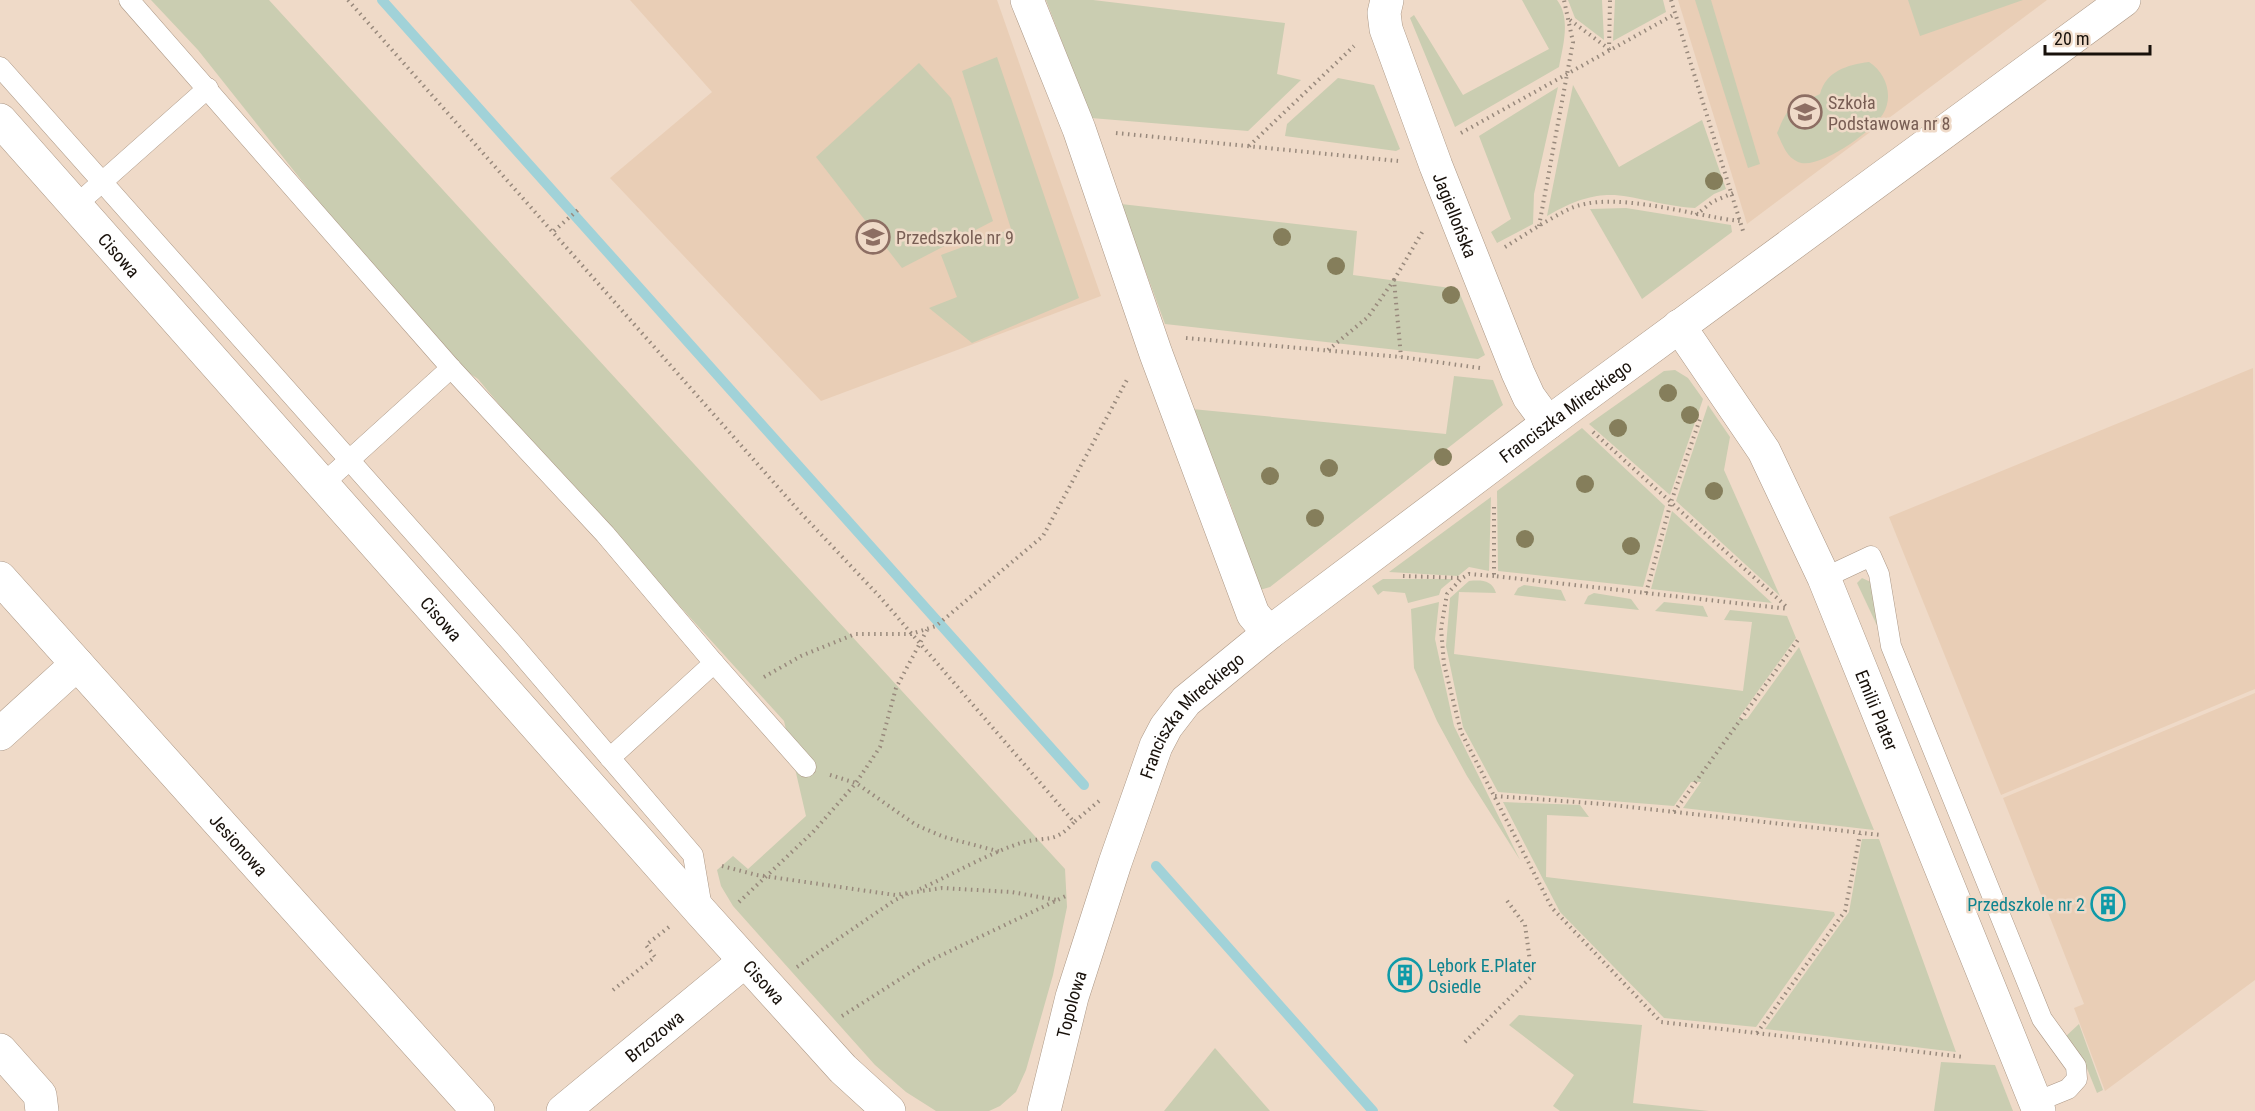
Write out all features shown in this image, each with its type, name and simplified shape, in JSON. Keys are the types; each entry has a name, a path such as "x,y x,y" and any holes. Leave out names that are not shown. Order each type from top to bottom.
{"street":[{"path":"1027,0 1080,129 1153,345 1253,614 1269,633"},
{"name":"Jagiellońska","path":"1387,0 1384,14 1386,29 1436,166 1518,373 1530,397 1548,423"},
{"name":"Franciszka Mireckiego","path":"1103,901 1156,746 1166,727 1186,701 1269,633 1548,423 2124,0"},
{"name":"Cisowa","path":"0,120 324,483 745,961 843,1068 889,1111"},
{"name":"Emilii Plater","path":"1679,326 1764,451 1824,578 2038,1106"},
{"name":"Jesionowa","path":"0,578 478,1111"},
{"path":"0,734 77,664"},
{"name":"Topolowa","path":"1044,1111 1072,997 1103,901"},
{"name":"Brzozowa","path":"562,1111 745,961"},
{"path":"0,1050 40,1095 42,1109"}],"lane":[{"path":"129,0 451,368 605,534 806,767"},
{"path":"0,67 693,855 702,913"},
{"path":"75,206 208,88"},
{"path":"324,483 451,368"},
{"path":"1824,578 1871,556 1879,574 1896,657 2042,1019 2076,1066 2077,1079 2068,1089 2038,1106"},
{"path":"610,758 714,663"}],"path":[{"path":"348,0 920,644 1074,822"},
{"path":"1539,227 1573,42 1564,0"},
{"path":"1610,0 1610,50"},
{"path":"1671,0 1744,234"},
{"path":"1457,136 1675,14"},
{"path":"1570,20 1610,50"},
{"path":"1248,146 1360,41"},
{"path":"1080,129 1406,162"},
{"path":"1696,216 1712,202 1733,193"},
{"path":"1501,249 1570,209 1598,201 1628,202 1696,216 1740,221"},
{"path":"554,231 579,209"},
{"path":"1327,350 1368,317 1394,280 1430,219"},
{"path":"1394,280 1401,357"},
{"path":"741,693 801,656 855,634 911,634 936,626 1043,536 1128,379 1153,345 1327,350 1488,369"},
{"path":"1646,593 1671,502 1700,417"},
{"path":"1592,431 1789,609 1469,574 1447,594 1441,628 1444,664 1461,732 1552,908 1661,1022 1964,1057"},
{"path":"1493,500 1494,576"},
{"path":"1397,576 1462,578"},
{"path":"738,904 813,832 856,783 880,747 896,688 927,629"},
{"path":"1674,812 1800,637"},
{"path":"806,767 856,783 916,825 944,837 1002,852"},
{"path":"1495,796 1674,812 1881,835"},
{"path":"787,974 895,900 1024,842 1049,840 1066,831 1100,800"},
{"path":"1756,1034 1845,910 1860,834"},
{"path":"693,855 757,875 895,895 942,888 1011,892 1057,900"},
{"path":"841,1017 927,962 1072,893"},
{"path":"1465,1042 1532,976 1525,925 1505,898"},
{"path":"613,990 655,957 646,945 672,924"}],"shaded area":[{"name":"Przedszkole nr 9","path":"630,0 997,0 1101,296 821,401 610,178 712,92"},
{"name":"Szkoła Podstawowa nr 8","path":"1678,0 2047,0 1747,224"},
{"path":"2253,368 2255,689 2001,795 1889,517"},
{"path":"2255,693 2255,980 2105,1091 2074,1008 2084,1004 2003,798"}],"green space":[{"path":"151,0 269,0 1065,869 1067,907 1053,975 1026,1070 1016,1092 1000,1106 989,1111 936,1111 906,1092 875,1065 733,906 721,886 717,870 733,856 748,869 806,816 784,721 523,433 478,379 459,366 333,220 198,50"},
{"path":"1046,0 1093,0 1285,23 1277,74 1301,80 1248,131 1091,118"},
{"path":"1522,0 1557,0 1561,7 1565,32 1559,67 1455,127 1410,18 1414,15 1463,95 1549,49"},
{"path":"1568,0 1602,0 1604,40 1575,18"},
{"path":"1615,0 1663,0 1666,12 1613,41"},
{"path":"1695,0 1711,0 1760,164 1748,168"},
{"path":"1908,0 2023,0 1920,36"},
{"path":"997,57 1079,298 972,343 929,308 957,297 941,255 1011,229 962,71"},
{"path":"1869,62 1880,72 1886,85 1888,100 1883,114 1857,139 1831,155 1807,163 1798,162 1790,157 1777,133 1789,110 1797,103 1820,94 1827,80 1838,70"},
{"path":"919,63 951,98 993,221 902,268 816,157"},
{"path":"1338,78 1374,85 1400,149 1396,151 1285,136 1287,124"},
{"path":"1573,85 1619,167 1702,120 1726,189 1714,194 1695,208 1621,195 1605,195 1570,204 1547,216"},
{"path":"1558,87 1534,194 1533,224 1497,243 1491,232 1511,219 1479,136"},
{"path":"1121,204 1357,231 1353,275 1458,289 1485,355 1478,359 1165,324"},
{"path":"1626,208 1731,225 1732,232 1642,299 1590,209"},
{"path":"1675,370 1688,378 1703,399 1670,495 1589,424 1664,371"},
{"path":"1454,376 1493,380 1503,405 1270,587 1260,590 1228,497 1192,409 1446,434"},
{"path":"1708,405 1730,437 1724,470 1780,596 1676,501"},
{"path":"1582,428 1665,506 1643,587 1498,571 1497,491"},
{"path":"1491,497 1489,571 1469,567 1458,576 1389,572"},
{"path":"1672,511 1772,603 1651,589"},
{"path":"1862,578 1873,583 1881,634 1857,583"},
{"path":"1383,579 1453,579 1441,589 1439,595 1408,603 1405,593 1383,591 1378,595 1372,586"},
{"path":"1469,581 1489,583 1496,593 1459,592 1454,654 1743,691 1752,622 1724,620 1730,610 1787,616 1796,638 1738,719 1747,719 1799,647 1874,830 1683,808 1701,782 1691,782 1674,806 1498,792 1463,727 1446,646 1450,598"},
{"path":"1524,585 1561,590 1566,601 1514,595 1518,588"},
{"path":"1594,593 1631,599 1639,610 1584,604 1588,596"},
{"path":"1439,602 1435,639 1454,726 1520,860 1467,776 1437,721 1414,668 1411,609"},
{"path":"1664,602 1703,606 1708,617 1655,611"},
{"path":"1503,802 1580,805 1589,817 1547,815 1546,877 1834,912 1835,915 1756,1027 1664,1018 1560,912"},
{"path":"1862,839 1879,839 1956,1052 1765,1029 1849,912"},
{"path":"1519,1015 1642,1025 1633,1103 1709,1111 1560,1111 1553,1106 1574,1075 1509,1025"},
{"path":"2079,1024 2103,1090 2097,1093 2084,1061 2065,1037"},
{"path":"1215,1048 1270,1111 1164,1111"},
{"path":"1941,1062 1995,1065 2013,1111 1934,1111"}],"waterway":[{"path":"382,0 1084,785"},
{"path":"1156,866 1373,1111"}],"place":[{"name":"Szkoła Podstawowa nr 8","path":"1805,112"},
{"name":"Przedszkole nr 9","path":"873,237"},
{"name":"Przedszkole nr 2","path":"2108,904"},
{"name":"Lębork E.Plater Osiedle","path":"1405,975"}]}
